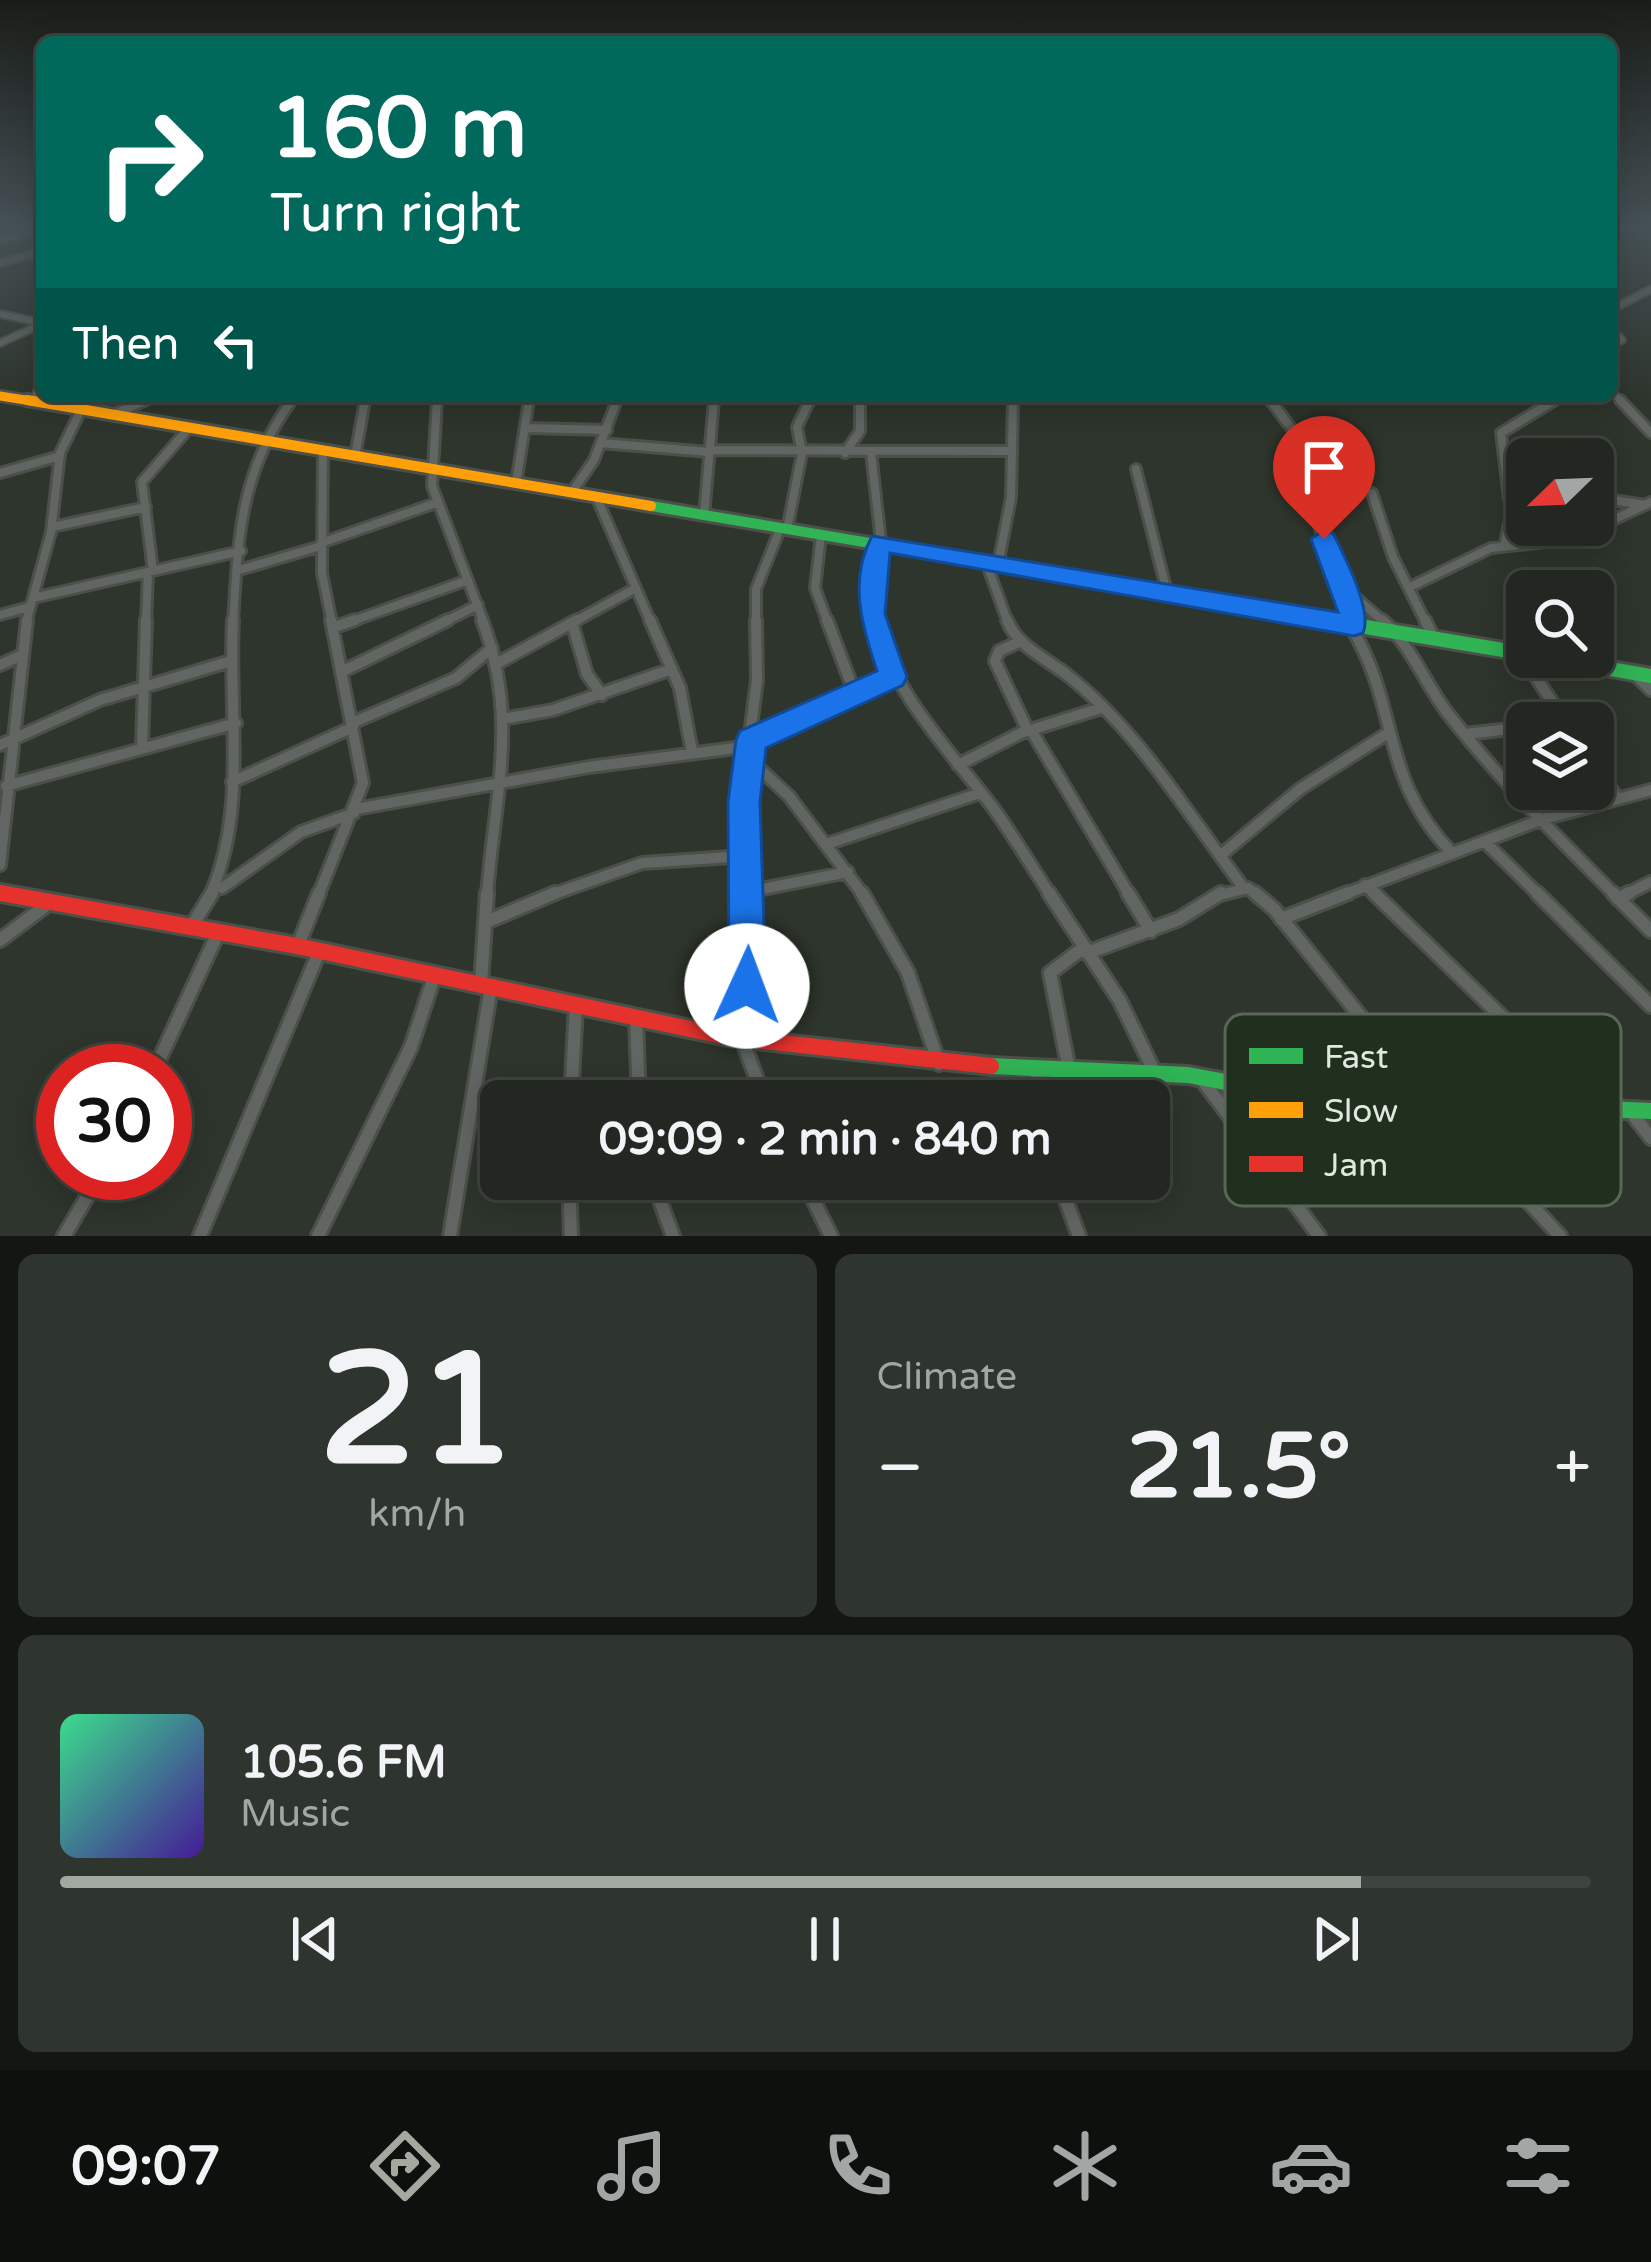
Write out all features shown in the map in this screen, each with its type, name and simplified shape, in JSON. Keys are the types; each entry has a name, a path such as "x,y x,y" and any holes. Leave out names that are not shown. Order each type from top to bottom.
{"street":[{"path":"1617,307 1651,289"},
{"path":"0,314 36,324"},
{"path":"0,343 36,327"},
{"path":"33,402 36,394"},
{"path":"1,397 1506,651"},
{"path":"1617,397 1650,430"},
{"path":"112,415 133,402"},
{"path":"218,891 226,863 236,723 231,661 250,480 262,441 291,402"},
{"path":"355,457 365,402"},
{"path":"437,402 432,470 436,503 492,648 503,719 503,785 486,922 486,985 445,1235"},
{"path":"516,484 529,402"},
{"path":"572,492 602,442 617,402"},
{"path":"704,516 714,402"},
{"path":"757,1080 743,1042 756,590 783,529 802,453 797,427 809,402"},
{"path":"845,453 860,431 860,402"},
{"path":"1013,402 1011,498 992,563 1007,624 1019,642 1070,677 1101,707 1243,886 1258,893 1358,1014"},
{"path":"1272,402 1307,449 1306,470 1334,574 1348,593 1395,632 1466,734 1540,820 1651,931"},
{"path":"1506,460 1503,428 1552,402"},
{"path":"0,865 6,710 52,526 60,455 80,410"},
{"path":"142,747 150,572 142,487 147,471 189,428"},
{"path":"527,428 607,430"},
{"path":"602,442 710,451 845,453 938,447 1012,451"},
{"path":"298,948 363,783 321,544 323,450"},
{"path":"871,452 881,542 873,561 872,614 893,677 980,793 1085,950 1142,1039 1155,1073"},
{"path":"0,473 60,455"},
{"path":"1136,469 1167,592"},
{"path":"1372,494 1393,557 1434,638"},
{"path":"596,496 672,669 692,752"},
{"path":"1614,499 1648,503"},
{"path":"239,569 436,503"},
{"path":"1410,587 1505,543 1573,539 1648,503"},
{"path":"52,526 146,507"},
{"path":"821,535 815,588 855,694"},
{"path":"1505,543 1506,538"},
{"path":"0,615 31,602 241,551"},
{"path":"334,627 468,580"},
{"path":"496,664 636,589"},
{"path":"1348,593 1352,625 1374,665 1399,787 1426,828 1452,853"},
{"path":"341,672 478,605"},
{"path":"572,623 587,674 602,695"},
{"path":"1019,642 998,651 995,661 1029,730 1151,931"},
{"path":"232,782 446,683 492,648"},
{"path":"0,664 22,656"},
{"path":"5,741 147,686 231,661"},
{"path":"503,719 602,695 672,669"},
{"path":"1614,669 1651,676"},
{"path":"1632,672 1651,690"},
{"path":"193,924 218,891 302,832 355,811 692,752 750,748 893,677"},
{"path":"958,765 1029,730 1101,707"},
{"path":"6,786 236,723"},
{"path":"1466,734 1506,729"},
{"path":"1221,855 1300,789 1388,733"},
{"path":"750,748 848,872 900,949 929,1021 939,1064"},
{"path":"1281,919 1540,820 1651,790"},
{"path":"827,844 980,793"},
{"path":"1614,793 1618,799"},
{"path":"1484,841 1651,1006"},
{"path":"486,922 644,859 681,852 745,856"},
{"path":"747,892 848,872"},
{"path":"1618,898 1651,882"},
{"path":"1365,885 1498,1014"},
{"path":"1070,1070 1050,973 1085,950 1151,931 1226,890 1243,886"},
{"path":"0,893 47,905 193,924 743,1042 939,1064 1155,1073 1225,1082"},
{"path":"0,940 47,905"},
{"path":"167,1044 219,931"},
{"path":"200,1236 320,952"},
{"path":"318,1236 411,1047 435,974"},
{"path":"572,1080 576,1005"},
{"path":"636,1018 638,1080"},
{"path":"1036,1069 1037,1080"},
{"path":"1199,1077 1225,1112"},
{"path":"1621,1111 1651,1111"},
{"path":"1630,1111 1651,1138"},
{"path":"64,1236 85,1200"},
{"path":"570,1200 571,1236"},
{"path":"660,1200 673,1236"},
{"path":"813,1200 831,1236"},
{"path":"1066,1200 1079,1236"},
{"path":"1296,1206 1318,1236"},
{"path":"1542,1229 1560,1236"}],"traffic: fast":[{"path":"651,506 1506,650"},
{"path":"1614,669 1651,676"},
{"path":"991,1066 1188,1075 1225,1082"},
{"path":"1621,1110 1651,1111"}],"traffic: slow":[{"path":"0,396 651,506"}],"traffic: jam":[{"path":"0,893 297,946 728,1037 903,1060 991,1066"}],"route":[{"path":"747,986 750,931 744,802 751,740 893,677 872,614 873,561 881,542 1354,625 1348,593 1334,574 1324,539"}]}
